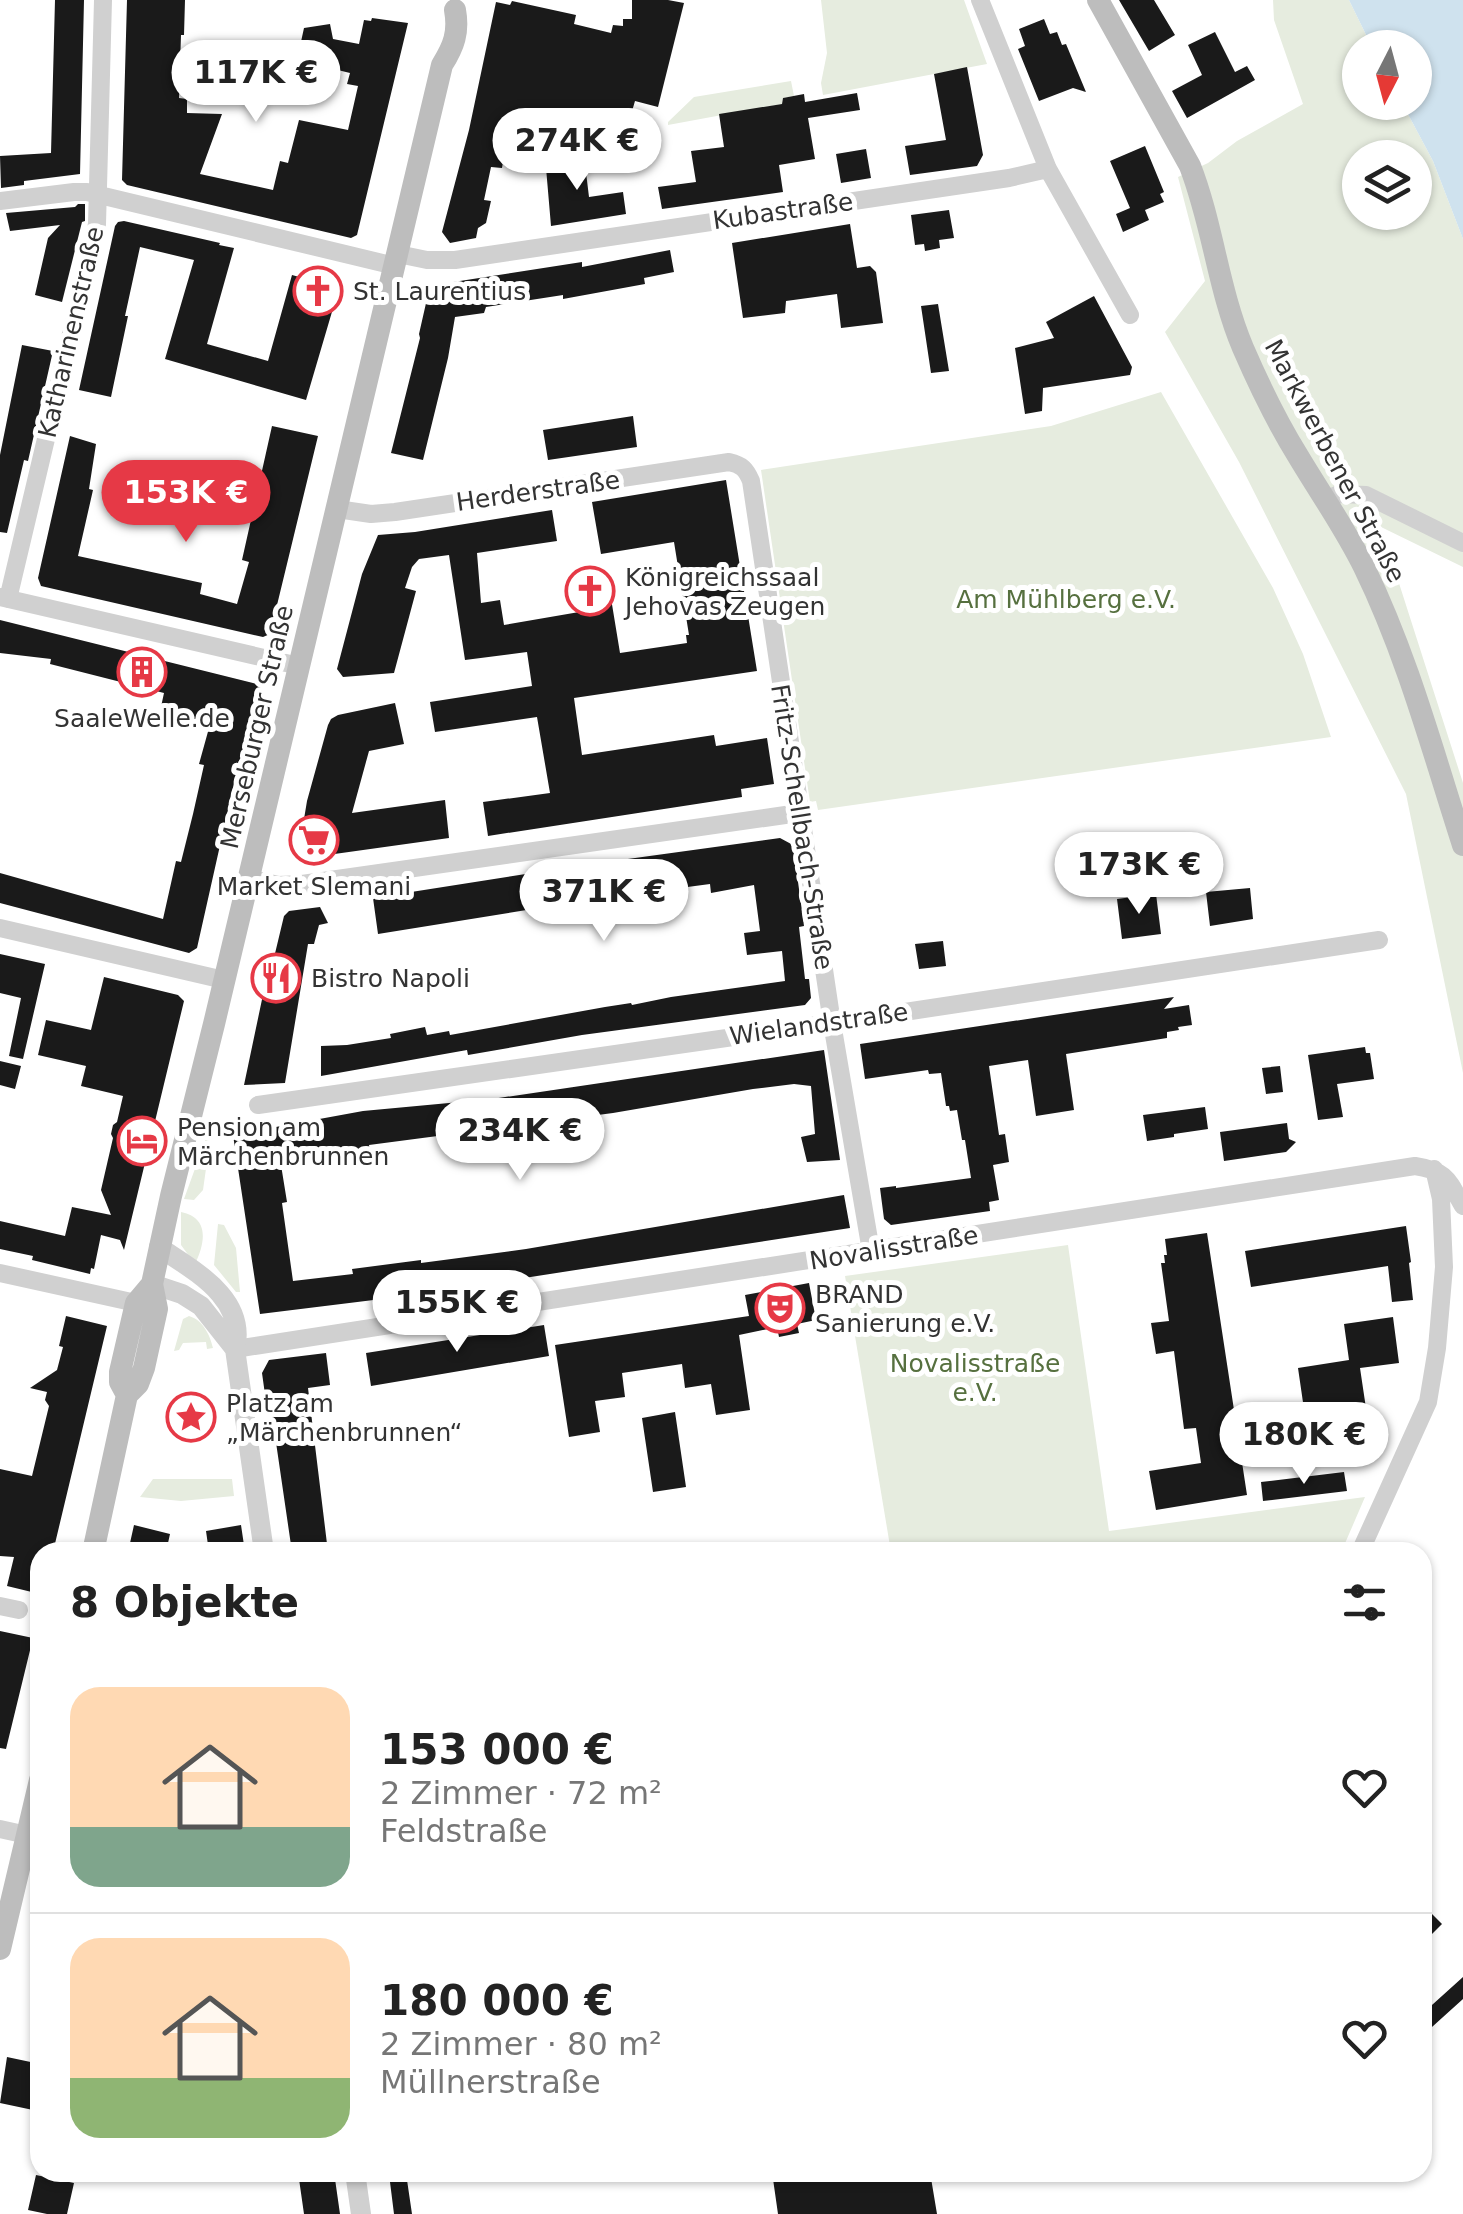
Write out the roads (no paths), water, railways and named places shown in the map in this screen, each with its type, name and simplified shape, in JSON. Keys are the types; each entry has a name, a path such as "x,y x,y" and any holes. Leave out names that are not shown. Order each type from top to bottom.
{"main road":[{"name":"Markwerbener Straße","path":"1098,0 1184,153 1198,187 1242,345 1278,420 1364,566 1415,696 1463,845"},
{"name":"Merseburger Straße","path":"95,1542 127,1395 138,1384 148,1353 157,1309 152,1284 159,1247 442,66 456,38 456,5"},
{"name":"Merseburger Straße","path":"127,1395 120,1372 136,1303 152,1284"},
{"path":"0,1949 30,1822"}],"street":[{"name":"Katharinenstraße","path":"4,598 97,224 104,0"},
{"path":"980,0 1048,169 1130,315"},
{"name":"Kubastraße","path":"0,201 74,192 99,195 396,260 456,260 1048,169"},
{"name":"Herderstraße","path":"337,508 378,514 730,462 740,464"},
{"name":"Fritz-Schellbach-Straße","path":"740,464 747,470 750,482 832,1023 871,1251"},
{"path":"1326,500 1339,494 1366,496 1463,543"},
{"path":"4,598 299,666"},
{"path":"249,878 283,885 302,884 800,812"},
{"path":"0,928 224,980"},
{"name":"Wielandstraße","path":"258,1106 1379,940"},
{"name":"Novalisstraße","path":"235,1348 1415,1166 1434,1169"},
{"path":"1434,1169 1449,1180 1463,1206"},
{"path":"1365,1542 1428,1402 1444,1266 1441,1200 1434,1169"},
{"path":"159,1247 220,1292 236,1325 235,1348 263,1542"},
{"path":"0,1273 136,1303"},
{"path":"152,1284 182,1294 201,1306 235,1348"},
{"path":"0,1829 27,1834"},
{"path":"356,2182 361,2214"}],"water":[{"path":"1349,0 1463,0 1463,239 1432,159 1432,140 1422,140 1411,120 1432,120 1432,30 1364,30"}],"place":[{"name":"St. Laurentius","path":"318,291"},
{"name":"Königreichssaal Jehovas Zeugen","path":"590,591"},
{"name":"SaaleWelle.de","path":"142,672"},
{"name":"Market Slemani","path":"314,840"},
{"name":"Bistro Napoli","path":"276,978"},
{"name":"Pension am Märchenbrunnen","path":"142,1141"},
{"name":"BRAND Sanierung e.V.","path":"780,1308"},
{"name":"Platz am „Märchenbrunnen“","path":"191,1417"}],"park label":[{"name":"Am Mühlberg e.V.","path":"1066,599"},
{"name":"Novalisstraße e.V.","path":"975,1378"}]}
